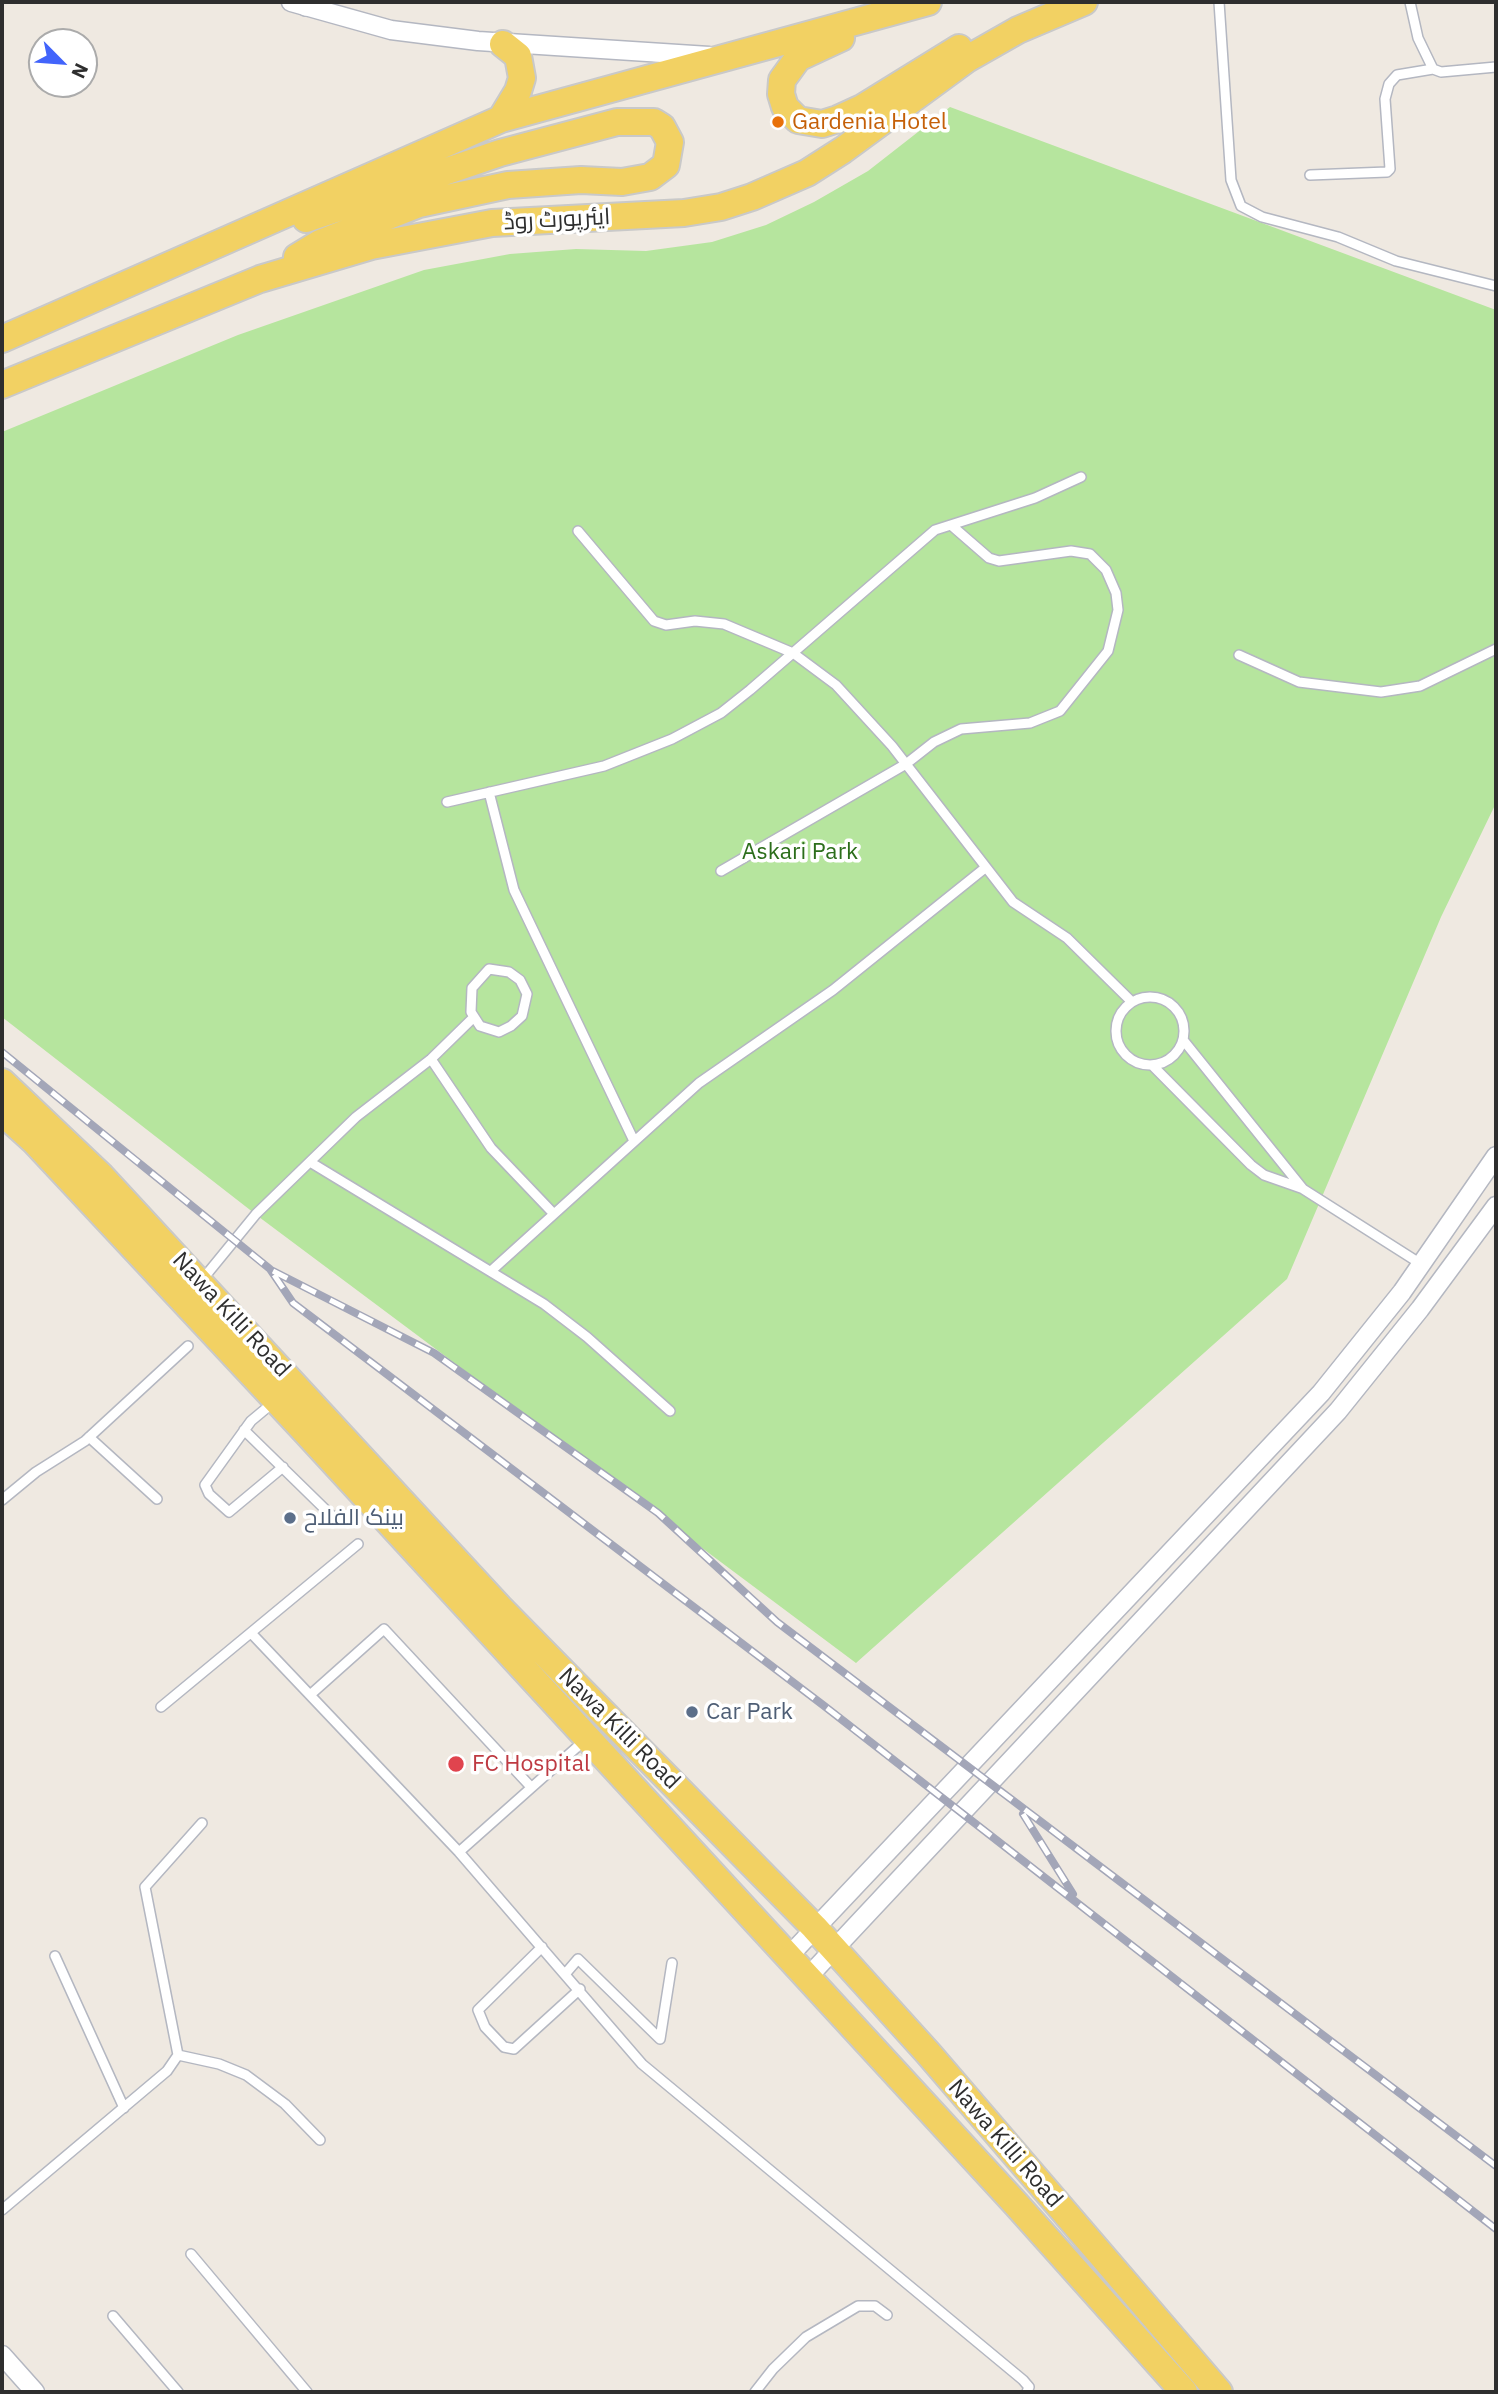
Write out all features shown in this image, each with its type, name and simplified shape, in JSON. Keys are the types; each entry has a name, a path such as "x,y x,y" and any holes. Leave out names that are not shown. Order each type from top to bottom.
{"main road":[{"path":"8,333 501,119 720,56 928,2"},
{"name":"ایئرپورٹ روڈ","path":"2,385 260,279 371,246 492,223 684,213 731,204 779,187 807,173 968,59 1084,2"},
{"path":"893,11 877,23 820,46 788,68 782,80 781,94 790,114 809,124 838,119 862,108 968,43 1002,40"},
{"path":"501,119 518,91 522,78 518,56 503,44"},
{"path":"253,227 310,218 500,153 617,122 654,122 662,127 670,142 666,165 650,177 622,182 581,180 509,185 419,204 320,243 260,279"},
{"name":"Nawa Killi Road","path":"2,1082 100,1176 201,1282 499,1607 814,1927 928,2053 1219,2392"},
{"name":"Nawa Killi Road","path":"2,1112 35,1142 276,1400 1184,2392"}],"street":[{"path":"301,3 391,30 503,44 720,56"},
{"path":"788,1957 1312,1403 1422,1264 1496,1156"},
{"path":"807,1978 1181,1582 1338,1411 1420,1310 1496,1206"},
{"path":"2,2355 36,2392"}],"lane":[{"path":"1219,2 1231,180 1241,206 1262,217 1338,237 1396,261 1496,286"},
{"path":"1410,2 1418,38 1433,69"},
{"path":"1310,175 1387,172 1390,169 1385,99 1389,84 1397,75 1433,69 1441,72 1496,67"},
{"path":"447,802 604,766 672,739 721,713 934,530 1035,498 1082,477"},
{"path":"721,871 906,764 934,742 961,729 1030,723 1060,712 1108,651 1118,610 1116,593 1106,570 1090,554 1062,552 999,561 989,558 951,526"},
{"path":"578,531 654,621 666,625 695,621 724,624 793,653 852,699 1013,902 1067,938 1132,1002"},
{"path":"1239,655 1299,682 1381,692 1419,686 1496,649"},
{"path":"489,792 513,890 634,1141"},
{"path":"491,1271 699,1083 833,990 985,868"},
{"path":"489,969 504,971 520,980 527,1001 522,1016 512,1026 499,1032 488,1030 474,1017 469,1002 472,988 489,969"},
{"path":"1184,1041 1176,1055 1163,1063 1152,1065 1133,1061 1122,1050 1116,1036 1117,1020 1132,1002 1153,996 1168,1001 1182,1018 1184,1041 1303,1189"},
{"path":"201,1282 256,1214 356,1117 430,1059 474,1017"},
{"path":"430,1059 491,1148 553,1213"},
{"path":"1152,1065 1264,1175 1303,1189 1422,1264"},
{"path":"310,1162 544,1304 587,1337 670,1411"},
{"path":"2,1500 36,1472 89,1437 188,1346"},
{"path":"276,1400 244,1430 205,1485 209,1494 229,1512 283,1467"},
{"path":"244,1430 332,1516"},
{"path":"89,1437 157,1499"},
{"path":"161,1707 358,1544"},
{"path":"310,1696 384,1629 530,1787"},
{"path":"252,1634 459,1852 642,2064 1023,2380 1029,2387 1027,2392"},
{"path":"459,1852 587,1739"},
{"path":"2,2210 167,2071 178,2055 145,1887 202,1823"},
{"path":"542,1947 478,2010 485,2026 504,2047 514,2049 580,1989"},
{"path":"55,1956 124,2108"},
{"path":"566,1973 578,1959 660,2039 672,1963"},
{"path":"178,2055 219,2064 246,2075 285,2104 320,2140"},
{"path":"191,2254 307,2392"},
{"path":"755,2392 773,2369 806,2337 858,2306 875,2306 887,2315"},
{"path":"113,2316 178,2392"}],"green space":[{"name":"Askari Park","path":"950,107 1496,310 1496,803 1441,917 1287,1279 856,1663 263,1220 2,1017 2,432 238,335 424,270 510,254 576,249 646,251 712,242 766,225 814,202 868,171"}],"railway":[{"path":"2,1052 270,1269 293,1303 823,1705 1496,2229"},
{"path":"273,1271 434,1353 658,1513 777,1622 1496,2166"},
{"path":"1023,1814 1073,1894"}],"place":[{"name":"Gardenia Hotel","path":"778,122"},
{"name":"بینک الفلاح","path":"290,1518"},
{"name":"Car Park","path":"692,1712"},
{"name":"FC Hospital","path":"456,1764"}]}
